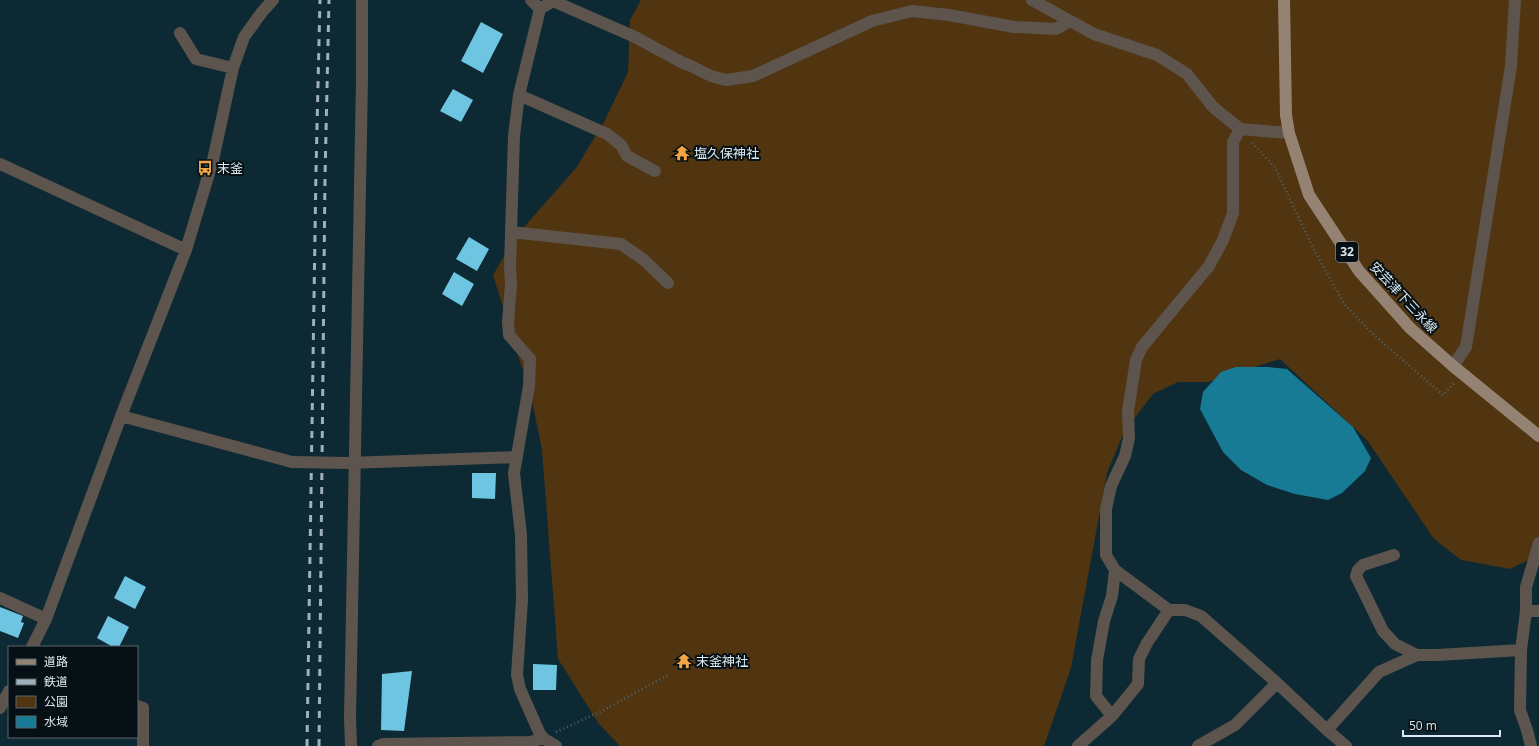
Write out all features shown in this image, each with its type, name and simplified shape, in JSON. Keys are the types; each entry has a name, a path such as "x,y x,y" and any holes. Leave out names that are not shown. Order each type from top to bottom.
{"main road":[{"name":"安芸津下三永線","path":"1284,0 1286,115 1289,133 1309,195 1359,271 1410,328 1453,366 1539,436"}],"street":[{"path":"32,646 46,619 121,416 186,250 213,160 233,68 244,37 262,12 273,0"},
{"path":"351,746 351,462 362,80 362,0"},
{"path":"531,0 540,9"},
{"path":"1032,0 1094,34 1157,55 1187,74 1213,107 1240,129 1289,133"},
{"path":"1453,366 1466,347 1511,66 1515,0"},
{"path":"556,746 543,738 520,689 517,675 522,600 522,572 521,536 514,473 529,386 530,359 509,335 508,322 511,284 510,266 514,136 519,95 540,9 553,1 635,37 710,76 726,80 753,76 872,21 912,11 949,15 1014,27 1056,29 1070,21"},
{"path":"180,33 196,59 233,68"},
{"path":"519,95 607,134 620,145 627,156 655,171"},
{"path":"1240,129 1233,142 1232,212 1223,240 1209,266 1142,347 1136,360 1128,411 1129,438 1125,456 1111,486 1106,509 1106,555 1115,570 1170,610 1185,610 1201,616 1277,683 1326,730 1346,746"},
{"path":"0,164 186,250"},
{"path":"511,232 621,244 644,260 668,283"},
{"path":"121,416 292,462 351,462 516,457"},
{"path":"1531,746 1533,729 1520,710 1521,650 1526,611 1526,587 1539,543"},
{"path":"1394,555 1363,565 1358,570 1356,576 1383,632 1395,644 1417,655"},
{"path":"1112,716 1096,696 1096,660 1103,627 1112,596 1115,570"},
{"path":"0,598 46,619"},
{"path":"1078,746 1112,716 1138,684 1139,659 1147,643 1170,610"},
{"path":"1526,611 1539,611"},
{"path":"1326,730 1379,672 1417,655 1521,650"},
{"path":"1198,746 1235,725 1277,683"},
{"path":"0,708 8,693"},
{"path":"138,706 142,708 143,746"},
{"path":"378,746 383,744 531,742 543,738"}],"path":[{"path":"1240,129 1275,167 1313,248 1345,305 1374,335 1443,395 1464,374"},
{"path":"543,738 602,711 670,674"}],"green space":[{"path":"641,0 1539,0 1539,552 1533,558 1510,569 1461,560 1434,539 1367,440 1280,359 1208,382 1178,382 1153,394 1124,432 1107,473 1071,668 1044,746 620,746 599,724 558,659 542,450 531,396 493,275 516,236 576,168 604,122 628,72 630,20"}],"water":[{"path":"1236,367 1268,367 1287,369 1353,427 1371,458 1365,471 1342,493 1328,500 1295,494 1267,485 1241,470 1223,452 1200,409 1203,392 1221,372"}],"building":[{"path":"481,22 503,34 483,73 461,61"},
{"path":"453,89 473,100 461,122 440,111"},
{"path":"469,237 489,249 477,271 456,259"},
{"path":"454,272 474,284 462,306 442,294"},
{"path":"472,473 496,473 495,499 472,498"},
{"path":"125,576 146,587 135,609 114,598"},
{"path":"0,607 23,616 21,622 24,623 18,638 0,631"},
{"path":"108,616 129,627 120,646 111,646 97,638"},
{"path":"533,664 557,665 556,690 533,690"},
{"path":"412,671 404,731 381,730 382,674"}],"railway":[{"path":"307,746 320,0"},
{"path":"319,746 325,177 329,0"}],"place":[{"name":"塩久保神社","path":"682,153"},
{"name":"末釜","path":"205,168"},
{"name":"末釜神社","path":"684,661"}]}
